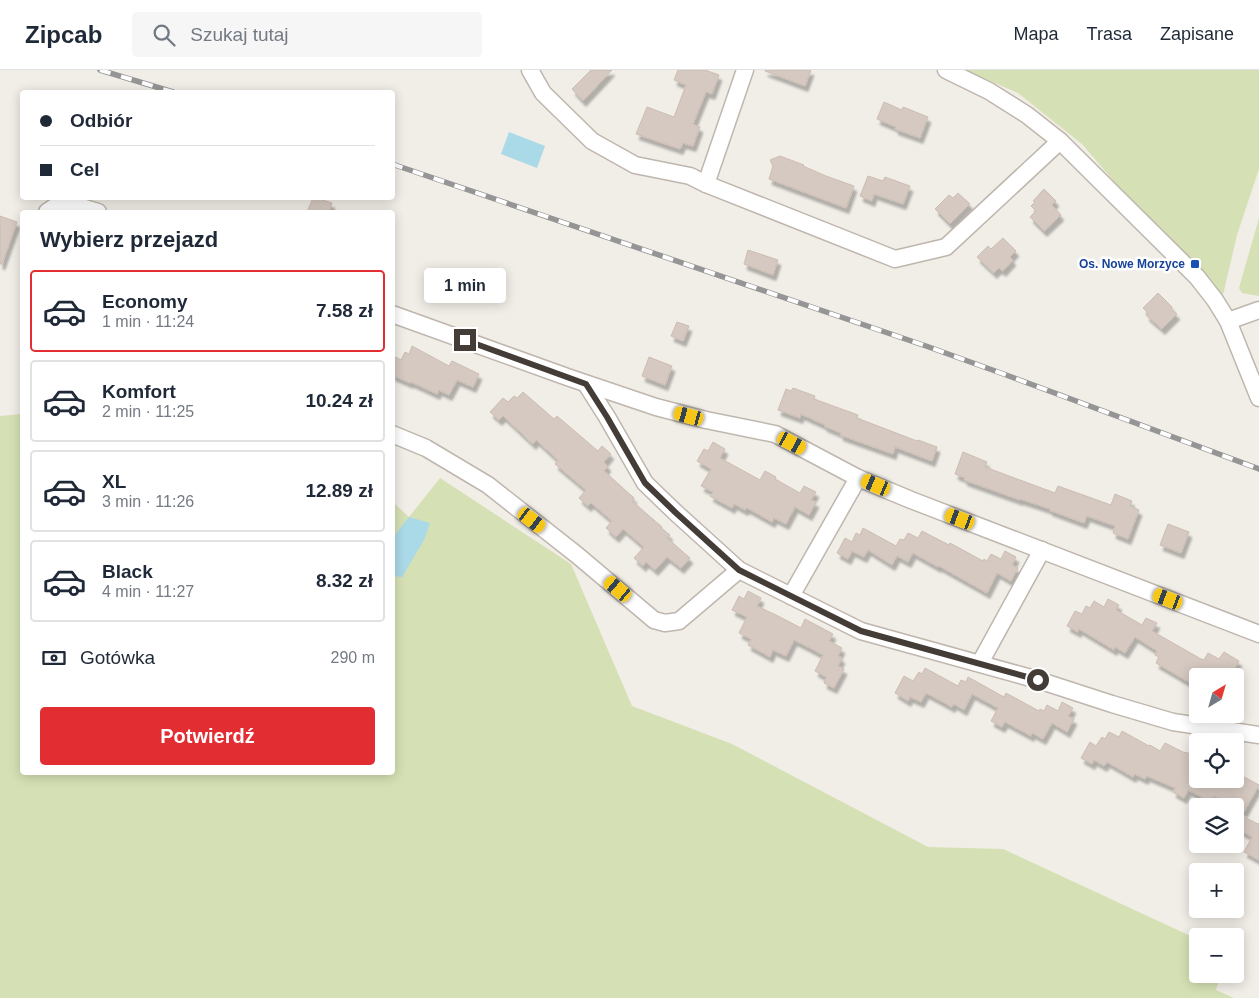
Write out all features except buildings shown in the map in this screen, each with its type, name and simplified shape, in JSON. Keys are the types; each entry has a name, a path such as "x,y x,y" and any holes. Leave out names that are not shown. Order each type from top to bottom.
{"street":[{"path":"530,70 543,92 592,141 635,165 690,176 895,259 946,247 1060,141"},
{"path":"706,184 745,70"},
{"path":"946,70 990,91 1027,115 1060,141 1197,277 1228,321 1259,398"},
{"path":"50,210 59,204 78,206 91,210"},
{"path":"1228,321 1259,310"},
{"path":"395,315 586,384 656,407 706,420 775,434 858,478 911,500 1259,634"},
{"path":"586,384 645,483 739,570 861,631 980,663 1173,722 1259,735"},
{"path":"395,435 426,448 488,485 654,620 665,623 679,621 739,570"},
{"path":"791,596 858,478"},
{"path":"980,663 1042,550"}],"green space":[{"path":"965,70 1259,70 1259,169 1237,235 1223,295 1150,224 1083,145 1018,93"},
{"path":"1259,218 1259,296 1242,293 1239,288"},
{"path":"20,414 20,775 395,775 395,503 409,517 440,478 571,564 632,706 732,744 928,847 1003,849 1189,935 1189,983 1218,983 1216,990 1234,998 0,998 0,416"}],"water":[{"path":"509,132 545,146 537,168 501,154"},
{"path":"409,517 430,523 424,540 402,577 395,576 395,535"}],"railway":[{"path":"100,70 166,90"},
{"path":"395,165 926,346 1259,469"}],"place":[{"name":"Os. Nowe Morzyce","path":"1195,264"}],"route":[{"path":"465,340 586,384 645,483 739,570 861,631 1038,680"}]}
